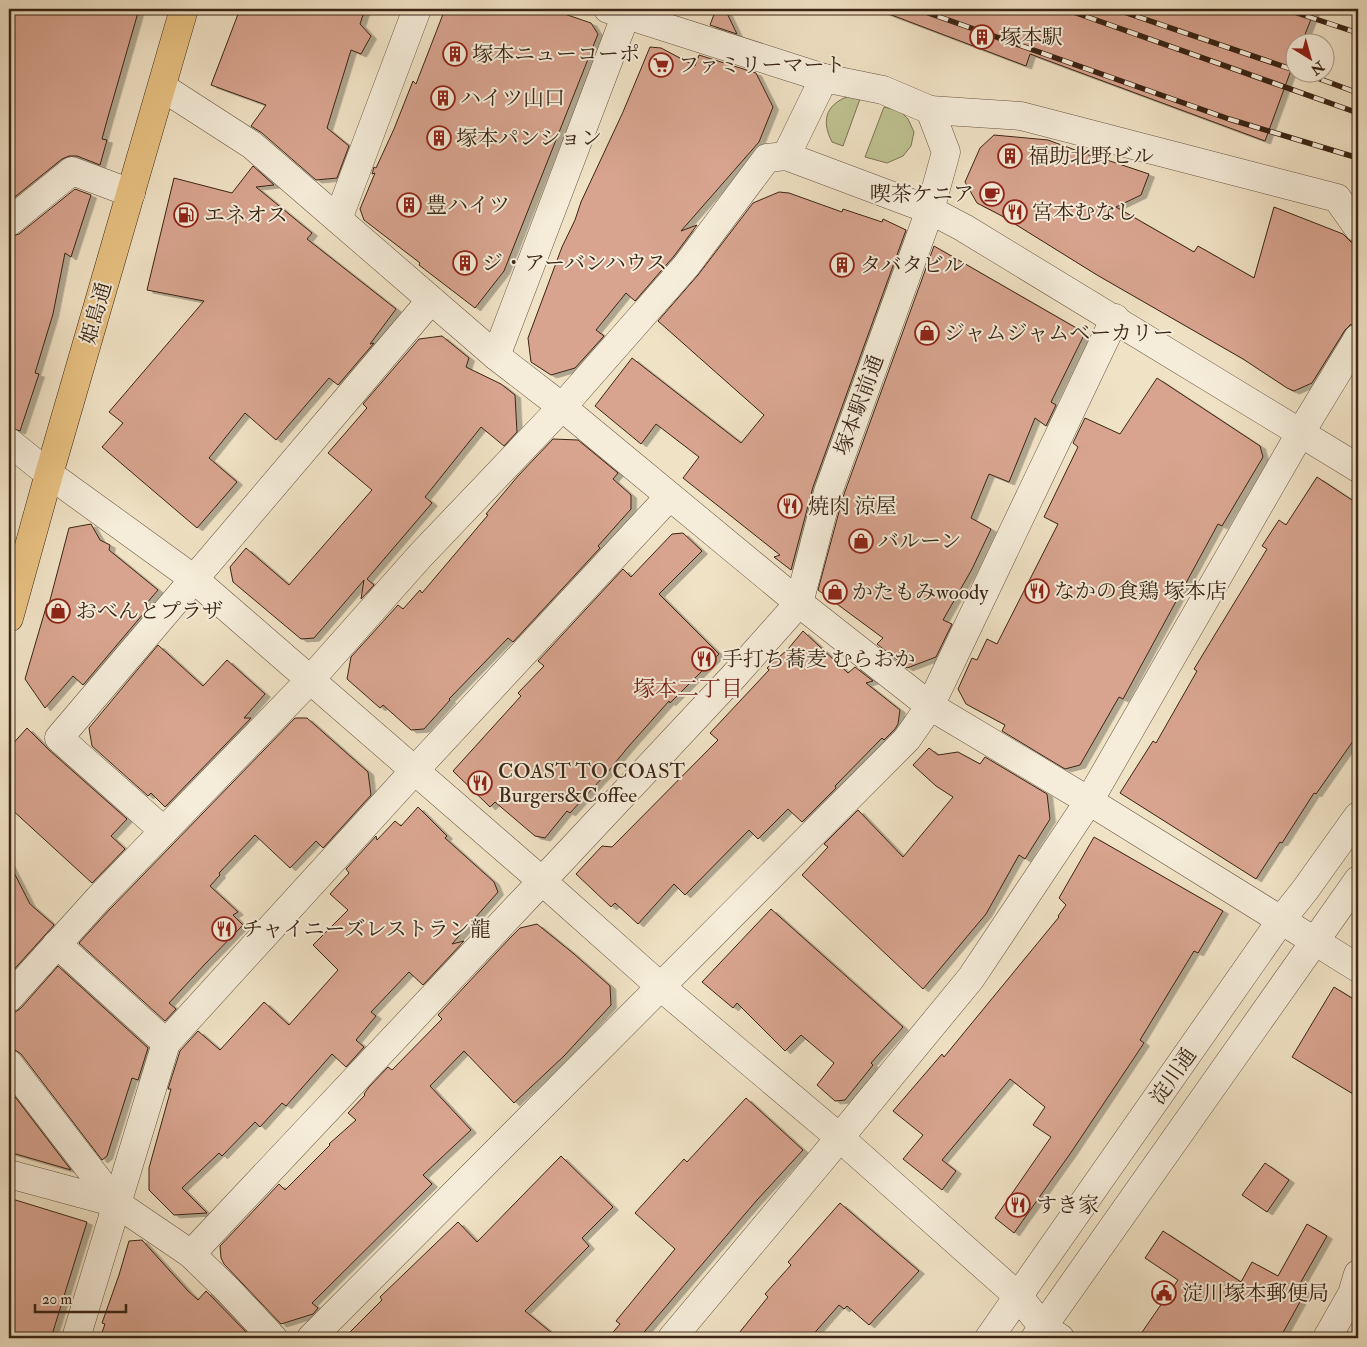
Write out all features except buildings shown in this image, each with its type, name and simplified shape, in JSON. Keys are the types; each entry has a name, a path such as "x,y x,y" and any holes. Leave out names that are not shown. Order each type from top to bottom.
{"main road":[{"name":"姫島通","path":"9,618 184,9"}],"street":[{"path":"338,219 417,9"},
{"path":"496,356 621,11 824,78 883,90 930,110 1021,116 1337,198 1358,228"},
{"path":"786,156 824,78"},
{"path":"162,87 252,145 496,356 562,407 799,603 930,706 1282,919 1358,968"},
{"name":"塚本駅前通","path":"799,603 828,492 930,210 946,152 930,110"},
{"path":"9,998 57,944 310,680 420,556 562,407 686,266 767,158 786,156 930,210 964,228 1115,318 1358,468"},
{"path":"9,222 72,171 131,192"},
{"path":"164,831 59,738 431,300"},
{"path":"311,1338 907,739 930,706 1115,318"},
{"path":"672,1338 971,978 1089,801 1301,432 1358,338"},
{"path":"9,442 49,474 194,579 415,770 661,987 840,1138 1019,1297 1046,1334"},
{"path":"76,1338 166,1043 415,770 669,497"},
{"path":"190,1254 542,881 799,603"},
{"name":"淀川通","path":"989,1338 1282,919 1306,890 1358,816"},
{"name":"淀川通","path":"1046,1334 1358,880"},
{"path":"57,944 166,1043"},
{"path":"9,1064 116,1203 190,1254 228,1290 273,1338"},
{"path":"9,1174 116,1203"},
{"path":"1327,1338 1352,1294 1358,1274"}],"green space":[{"path":"853,95 860,99 843,146 832,142 828,134 828,112 837,102"},
{"path":"884,107 900,111 908,119 914,132 911,146 903,156 887,163 865,157"}],"railway":[{"path":"917,9 1229,119 1358,158"},
{"path":"1065,9 1358,113"},
{"path":"1115,9 1284,67"},
{"path":"1285,9 1358,33"},
{"path":"1328,82 1358,93"}],"place":[{"name":"塚本駅","path":"982,37"},
{"name":"塚本ニューコーポ","path":"455,54"},
{"name":"ファミリーマート","path":"661,65"},
{"name":"ハイツ山口","path":"443,98"},
{"name":"塚本パンション","path":"439,138"},
{"name":"福助北野ビル","path":"1010,156"},
{"name":"喫茶ケニア","path":"992,194"},
{"name":"豊ハイツ","path":"409,205"},
{"name":"宮本むなし","path":"1015,212"},
{"name":"エネオス","path":"186,215"},
{"name":"ジ・アーバンハウス","path":"465,263"},
{"name":"タバタビル","path":"842,265"},
{"name":"ジャムジャムベーカリー","path":"927,333"},
{"name":"焼肉 涼屋","path":"790,506"},
{"name":"バルーン","path":"861,541"},
{"name":"なかの食鶏 塚本店","path":"1037,591"},
{"name":"かたもみwoody","path":"835,592"},
{"name":"おべんとプラザ","path":"58,611"},
{"name":"手打ち蕎麦 むらおか","path":"704,659"},
{"name":"COAST TO COAST Burgers&Coffee","path":"480,783"},
{"name":"チャイニーズレストラン龍","path":"224,929"},
{"name":"すき家","path":"1018,1205"},
{"name":"淀川塚本郵便局","path":"1164,1293"}],"district":[{"name":"塚本二丁目","path":"688,688"}]}
